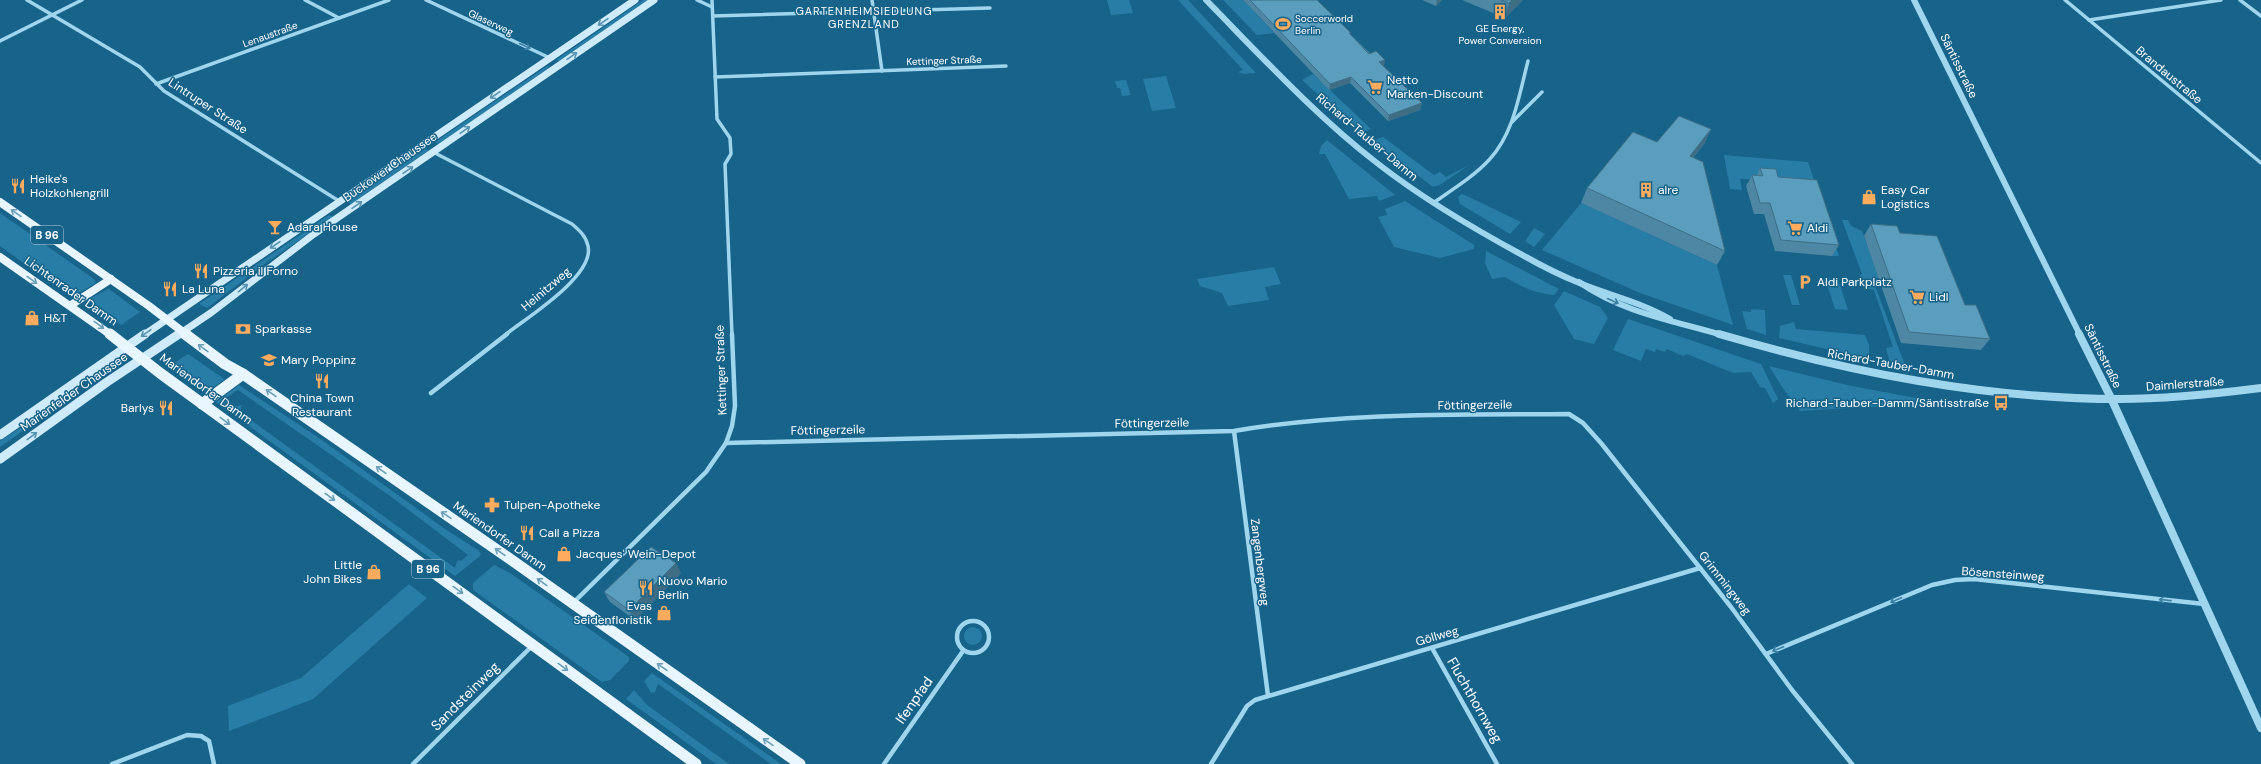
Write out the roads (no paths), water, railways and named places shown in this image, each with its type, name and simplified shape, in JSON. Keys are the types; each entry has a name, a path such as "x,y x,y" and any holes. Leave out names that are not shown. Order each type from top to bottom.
{"main road":[{"name":"Buckower Chaussee","path":"166,320 635,0"},
{"name":"Buckower Chaussee","path":"142,359 212,312 279,259 654,0"},
{"name":"B 96","path":"0,202 182,332"},
{"name":"Lichtenrader Damm","path":"0,257 43,288 71,305 127,347"},
{"path":"71,305 110,280"},
{"name":"Marienfelder Chaussee","path":"0,435 166,320"},
{"name":"Mariendorfer Damm","path":"182,332 225,364 244,374 513,561 800,764"},
{"name":"Mariendorfer Damm","path":"127,347 202,404 696,764"},
{"name":"Marienfelder Chaussee","path":"0,459 142,359"},
{"path":"202,404 244,374"}],"street":[{"name":"Lintruper Straße","path":"27,0 140,67 168,94 329,193 339,201"},
{"path":"0,40 82,0"},
{"path":"306,0 339,18"},
{"name":"Lenaustraße","path":"156,84 389,0"},
{"name":"Glaserweg","path":"426,0 550,58"},
{"path":"697,0 712,7"},
{"name":"Kettinger Straße","path":"572,604 696,484 726,443 732,426 735,406 725,164 731,154 730,138 717,119 712,0"},
{"path":"872,0 882,71"},
{"name":"Richard-Tauber-Damm","path":"1206,0 1283,79 1331,124 1374,160 1433,203 1510,248 1579,282 1591,291 1626,307 1656,319 1672,320 1761,348 1877,374 2001,392 2111,398"},
{"name":"Säntisstraße","path":"1914,0 2111,398 2261,728"},
{"name":"Brandaustraße","path":"2065,0 2261,163"},
{"path":"2089,20 2221,0"},
{"path":"2240,0 2261,16"},
{"path":"713,16 990,8"},
{"path":"1433,203 1472,175 1494,154 1511,123 1528,61"},
{"name":"Kettinger Straße","path":"715,77 1006,66"},
{"path":"1511,123 1542,92"},
{"name":"Heinitzweg","path":"431,393 569,286 583,269 589,250 587,236 572,224 433,152"},
{"name":"Daimlerstraße","path":"2111,398 2172,397 2261,388"},
{"name":"Föttingerzeile","path":"726,443 1234,431 1286,422 1445,415 1569,414 1577,418"},
{"name":"Grimmingweg","path":"1577,418 1601,443 1852,764"},
{"name":"Zangenbergweg","path":"1234,431 1268,696"},
{"name":"Göllweg","path":"1211,764 1247,706 1255,700 1700,568"},
{"name":"Bösensteinweg","path":"1766,654 1932,585 1955,580 1974,579 2204,604"},
{"path":"976,621 986,626 990,634 988,644 974,652 963,651 959,648 955,639 958,630 971,622 976,621"},
{"name":"Sandsteinweg","path":"414,764 533,645"},
{"name":"Fluchthornweg","path":"1432,648 1497,764"},
{"name":"Ifenpfad","path":"884,764 963,651"},
{"path":"112,764 187,735 199,735 206,738 212,745 214,764"}],"place":[{"name":"GE Energy, Power Conversion","path":"1500,12"},
{"name":"Soccerworld Berlin","path":"1283,24"},
{"name":"Netto Marken-Discount","path":"1375,87"},
{"name":"Heike's Holzkohlengrill","path":"18,186"},
{"name":"alre","path":"1646,190"},
{"name":"Easy Car Logistics","path":"1869,197"},
{"name":"Adara House","path":"275,227"},
{"name":"Aldi","path":"1795,228"},
{"name":"Pizzeria il Forno","path":"201,271"},
{"name":"Aldi Parkplatz","path":"1805,282"},
{"name":"La Luna","path":"170,289"},
{"name":"Lidl","path":"1917,297"},
{"name":"H&T","path":"32,318"},
{"name":"Sparkasse","path":"243,329"},
{"name":"Mary Poppinz","path":"269,360"},
{"name":"China Town Restaurant","path":"322,381"},
{"name":"Richard-Tauber-Damm/Säntisstraße","path":"2001,403"},
{"name":"Barlys","path":"166,408"},
{"name":"Tulpen-Apotheke","path":"492,505"},
{"name":"Call a Pizza","path":"527,533"},
{"name":"Jacques' Wein-Depot","path":"564,554"},
{"name":"Little John Bikes","path":"374,572"},
{"name":"Nuovo Mario Berlin","path":"646,588"},
{"name":"Evas Seidenfloristik","path":"664,613"}],"district":[{"name":"GARTENHEIMSIEDLUNG GRENZLAND","path":"864,17"}]}
